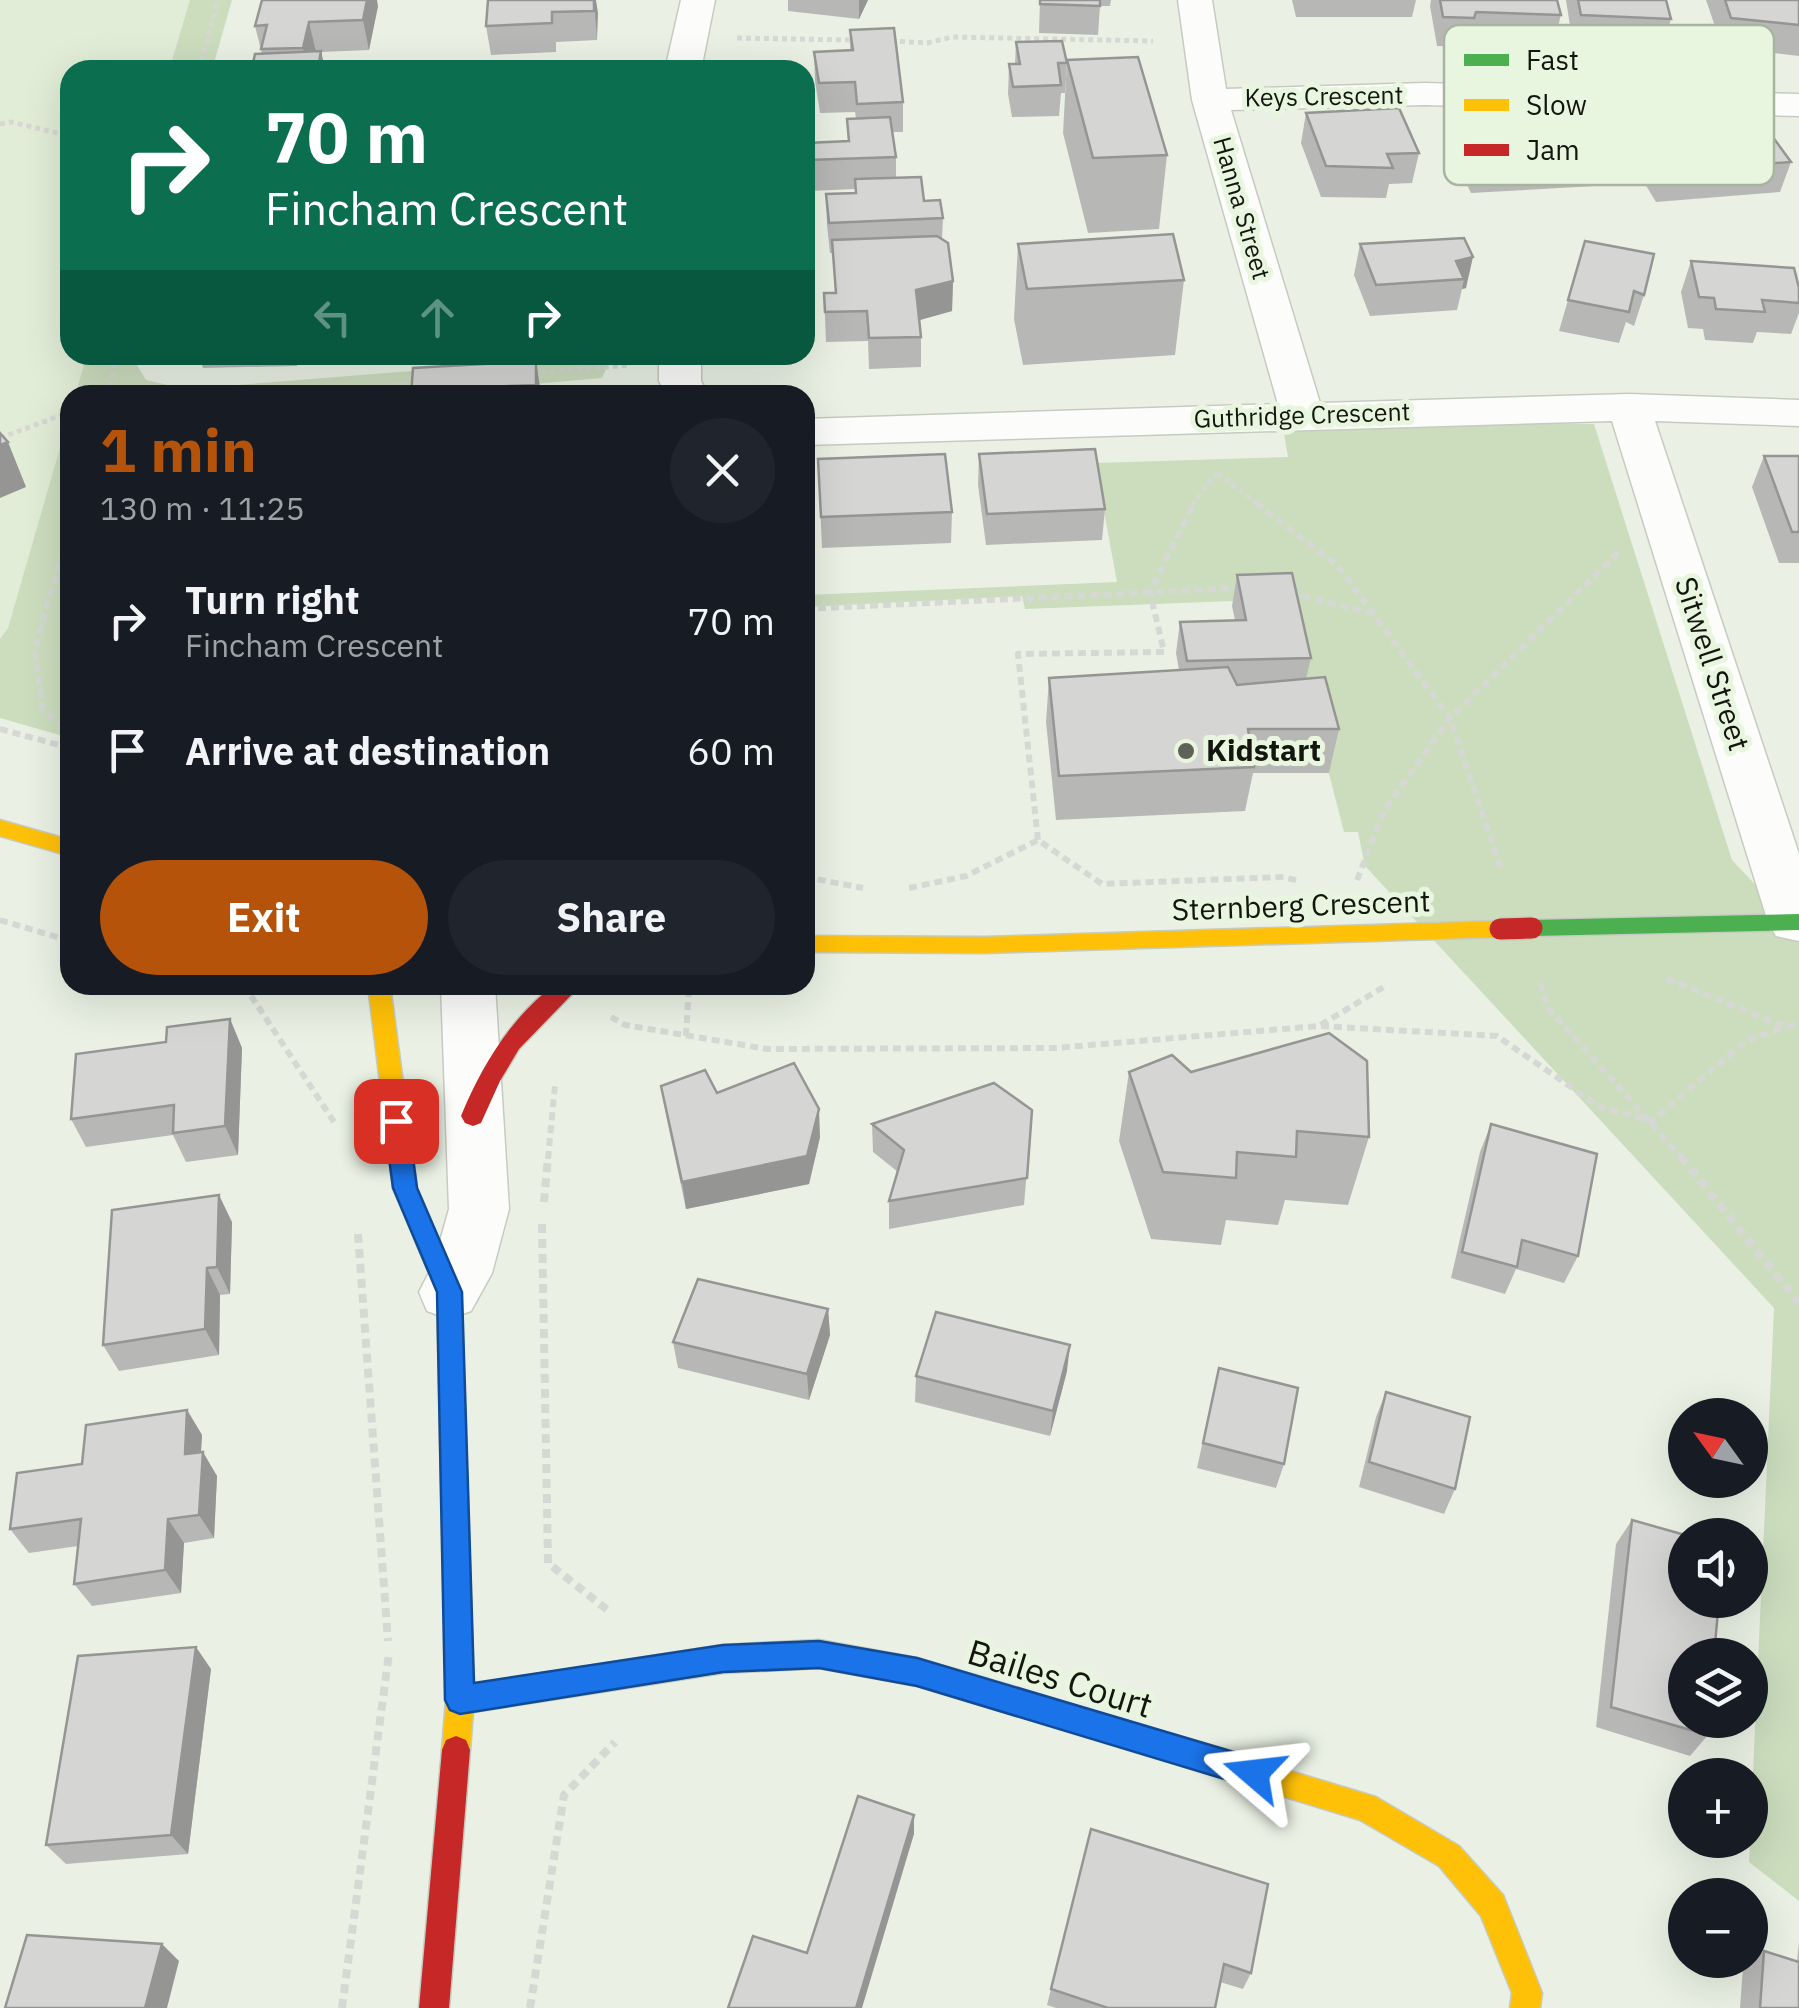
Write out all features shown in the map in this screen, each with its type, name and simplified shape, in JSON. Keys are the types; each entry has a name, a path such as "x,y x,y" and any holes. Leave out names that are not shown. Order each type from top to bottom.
{"street":[{"path":"686,53 698,0"},
{"name":"Hanna Street","path":"1195,0 1210,100 1302,414"},
{"name":"Keys Crescent","path":"1210,100 1444,95"},
{"name":"Keys Crescent","path":"1774,104 1799,105"},
{"name":"Guthridge Crescent","path":"815,432 1630,406 1799,414"},
{"name":"Sitwell Street","path":"1630,406 1797,922"},
{"path":"0,828 60,845"},
{"name":"Sternberg Crescent","path":"815,944 1092,943 1797,922"},
{"path":"380,995 405,1188 449,1292 460,1700 434,2008"},
{"path":"449,1292 462,1273 479,1210 468,995"},
{"path":"474,1116 483,1084 518,1029 558,995"},
{"name":"Bailes Court","path":"460,1700 723,1658 819,1654 917,1672 1366,1807 1449,1856 1492,1906 1527,1993 1525,2008"}],"path":[{"path":"201,60 218,0"},
{"path":"888,40 927,43 952,37 1199,42"},
{"path":"686,53 868,39"},
{"path":"0,124 11,122 60,134"},
{"path":"531,374 682,370"},
{"path":"397,385 433,382"},
{"path":"0,438 60,416"},
{"path":"1232,461 1184,516 1150,592 1164,652 1018,654 1038,840 1102,884 1284,877 1301,882"},
{"path":"1352,896 1384,811 1450,718 1624,548 1676,550"},
{"path":"60,561 35,648 42,708 60,724"},
{"path":"815,608 1247,588"},
{"path":"1284,592 1373,614"},
{"path":"0,729 60,745"},
{"path":"902,890 966,876 1038,840"},
{"path":"815,879 870,890"},
{"path":"0,920 60,939"},
{"path":"1652,973 1786,1027"},
{"path":"1320,1026 1400,977"},
{"path":"251,995 342,1135"},
{"path":"579,995 624,1025 767,1049 1056,1048 1320,1026 1496,1036 1600,1107 1652,1120 1746,1041 1799,1023"},
{"path":"686,1036 688,995"},
{"path":"530,2008 564,1795 618,1739 612,1614 548,1563 541,1230 556,1076"},
{"path":"342,2008 360,1904 389,1652 357,1228"}],"shaded area":[{"path":"0,0 190,0 172,60 60,60 60,365 84,365 78,385 60,385 60,448 8,628 0,639"},
{"path":"190,0 232,0 215,60 172,60"},
{"path":"84,365 137,365 146,380 168,385 78,385"},
{"path":"487,365 608,365 602,378 523,385 236,385"},
{"path":"1282,422 1594,424 1732,860 1799,931 1799,1901 1749,1862 1749,1858 1768,1858 1768,1758 1754,1758 1755,1738 1768,1738 1768,1638 1759,1638 1760,1618 1768,1618 1768,1518 1765,1518 1774,1308 1365,866 1358,832 1344,832 1284,599 1025,609 1022,596 815,606 815,595 1117,582 1095,463 1288,457"},
{"path":"60,448 60,735 0,718 0,639 8,628"}],"building":[{"path":"262,0 367,0 363,20 309,22 303,48 261,49 267,25 255,26"},
{"path":"488,0 594,0 594,11 552,12 552,23 486,26"},
{"path":"1040,0 1100,0 1100,6 1040,4"},
{"path":"1440,0 1557,0 1561,15 1476,12 1474,18 1443,17"},
{"path":"1578,0 1666,0 1671,19 1581,15"},
{"path":"1725,0 1799,0 1799,25 1731,18"},
{"path":"894,28 903,102 857,104 855,82 819,83 814,52 853,50 850,30"},
{"path":"1062,41 1067,63 1058,63 1061,85 1013,87 1009,64 1020,64 1016,42"},
{"path":"321,51 319,60 254,60 255,54"},
{"path":"1138,57 1167,155 1093,158 1067,60"},
{"path":"1399,108 1419,153 1387,154 1393,168 1326,166 1306,113"},
{"path":"890,117 896,157 815,160 815,143 849,141 847,119"},
{"path":"1774,139 1791,162 1774,163"},
{"path":"921,177 924,201 940,200 943,218 829,223 826,194 856,193 855,179"},
{"path":"1173,234 1184,280 1027,289 1018,244"},
{"path":"937,236 948,243 953,281 916,290 921,337 869,338 867,311 825,312 824,293 836,293 832,240"},
{"path":"1464,238 1473,257 1456,261 1464,279 1376,285 1360,244"},
{"path":"1585,241 1654,254 1644,295 1634,291 1629,312 1568,300"},
{"path":"1691,261 1794,268 1799,303 1762,300 1765,312 1716,309 1714,298 1699,297"},
{"path":"536,365 536,385 412,385 413,368"},
{"path":"1095,449 1105,509 987,514 979,454"},
{"path":"945,454 952,512 821,517 818,459"},
{"path":"1764,456 1799,456 1799,532 1792,532"},
{"path":"1292,573 1311,658 1187,661 1180,622 1246,620 1237,575"},
{"path":"1228,667 1237,685 1325,677 1339,729 1248,729 1254,767 1059,776 1049,678"},
{"path":"230,1019 225,1126 173,1133 174,1105 71,1119 76,1054 166,1042 167,1027"},
{"path":"1329,1033 1367,1061 1369,1137 1297,1131 1296,1157 1237,1152 1236,1178 1163,1172 1129,1072 1172,1055 1191,1072"},
{"path":"794,1063 819,1109 807,1156 682,1182 661,1086 705,1070 717,1093"},
{"path":"994,1083 1032,1110 1027,1178 889,1201 904,1150 872,1124"},
{"path":"1491,1124 1597,1154 1578,1256 1522,1240 1517,1267 1462,1252"},
{"path":"219,1195 217,1267 207,1268 205,1329 103,1345 112,1210"},
{"path":"698,1279 828,1309 807,1374 673,1342"},
{"path":"936,1312 1070,1345 1053,1411 916,1376"},
{"path":"1219,1368 1298,1388 1284,1464 1203,1443"},
{"path":"1386,1392 1470,1417 1455,1489 1369,1462"},
{"path":"187,1410 185,1454 203,1452 199,1515 168,1519 165,1570 74,1584 81,1519 10,1529 17,1473 82,1464 86,1425"},
{"path":"1632,1520 1668,1530 1668,1618 1717,1618 1716,1638 1668,1638 1668,1723 1611,1707"},
{"path":"196,1647 171,1835 46,1845 78,1656"},
{"path":"858,1796 914,1815 856,2008 728,2008 753,1936 807,1953"},
{"path":"1091,1829 1268,1884 1251,1973 1224,1964 1215,2008 1108,2008 1051,1989"},
{"path":"27,1935 162,1944 145,2008 5,2008"},
{"path":"1768,1952 1799,1962 1799,2008 1760,2008 1762,1978 1768,1978"}],"traffic: fast":[{"path":"1532,928 1799,922"},
{"path":"460,1700 723,1659 819,1654 917,1672 1008,1699"}],"traffic: slow":[{"path":"0,828 60,845"},
{"path":"815,944 984,945 1500,929"},
{"path":"380,995 405,1188 449,1292 460,1700 456,1750"},
{"path":"1008,1699 1366,1807 1449,1856 1492,1906 1527,1993 1525,2008"}],"traffic: jam":[{"path":"1500,929 1532,928"},
{"path":"473,1116 511,1043 557,995"},
{"path":"434,2008 456,1750"}],"place":[{"name":"Kidstart","path":"1186,751"}],"route":[{"path":"396,1121 405,1188 449,1292 460,1700 723,1658 819,1654 917,1672 1254,1773"}]}
